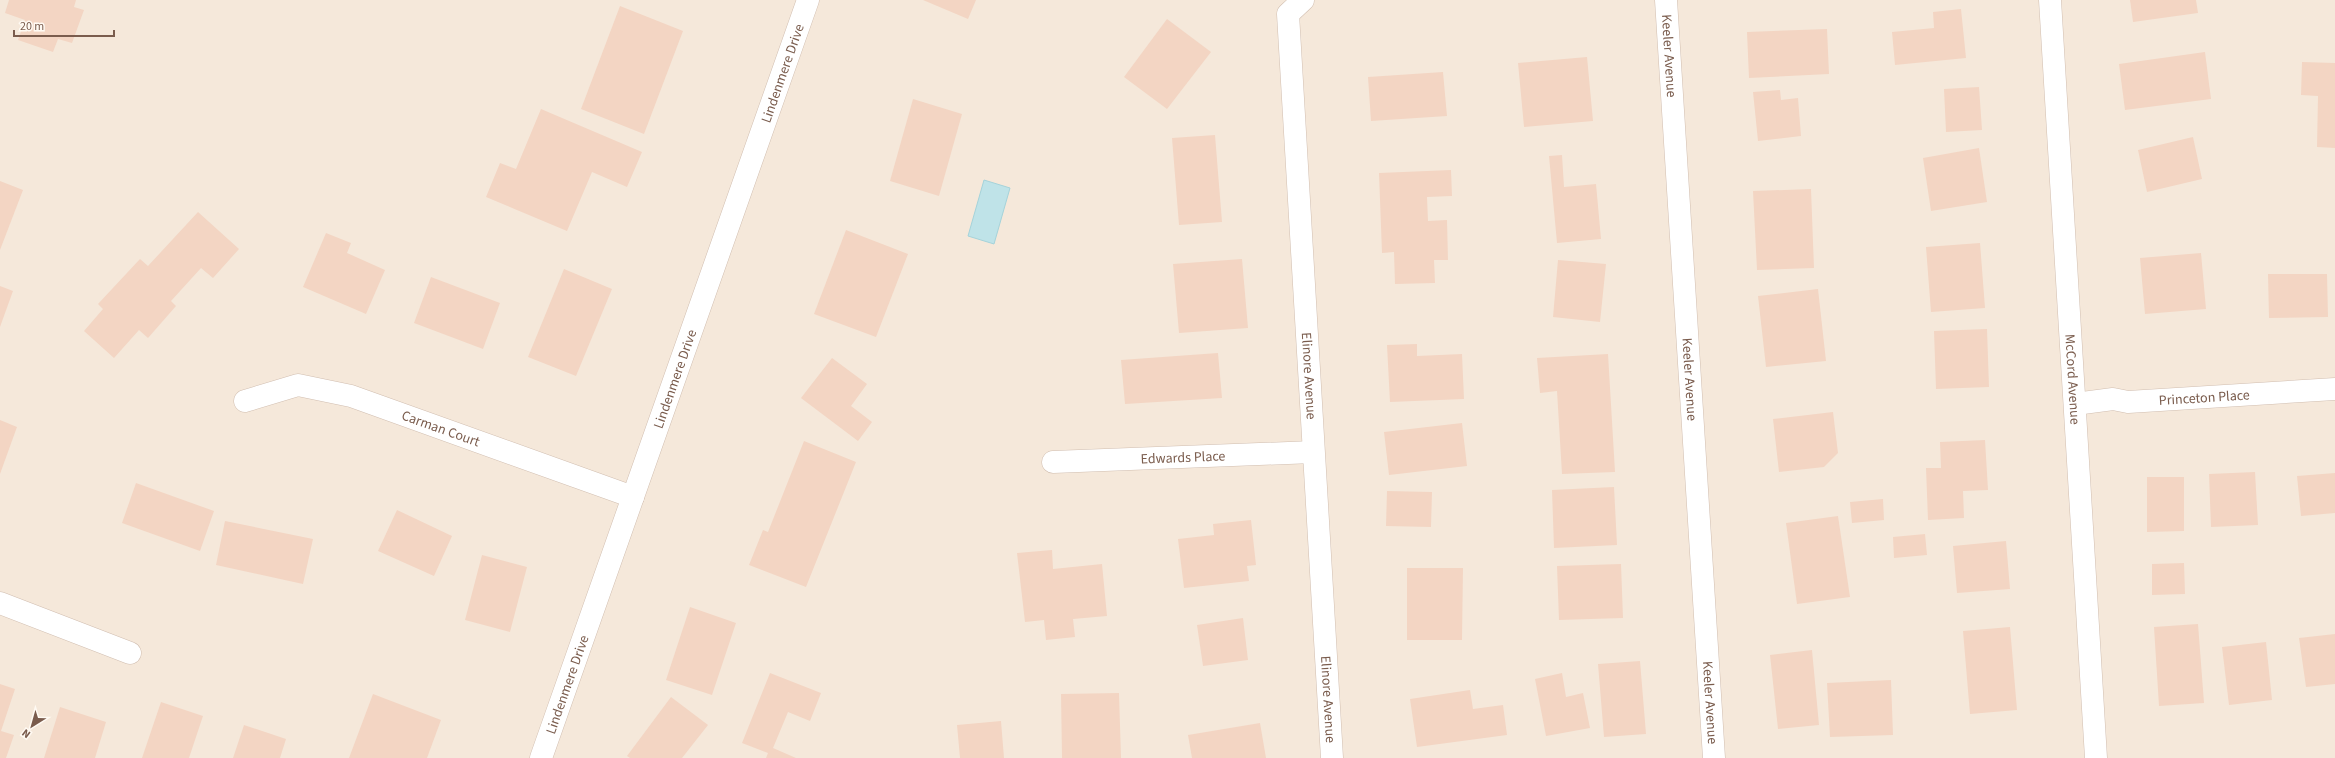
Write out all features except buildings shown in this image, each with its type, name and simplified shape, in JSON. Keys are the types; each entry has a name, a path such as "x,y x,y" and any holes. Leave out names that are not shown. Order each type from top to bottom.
{"street":[{"name":"Lindenmere Drive","path":"541,758 808,0"},
{"name":"Elinore Avenue","path":"1303,0 1288,14 1332,758"},
{"name":"Keeler Avenue","path":"1666,0 1714,758"},
{"name":"McCord Avenue","path":"2050,0 2096,758"},
{"name":"Carman Court","path":"245,401 298,385 351,396 633,497"},
{"name":"Princeton Place","path":"2074,404 2113,399 2128,402 2335,388"},
{"name":"Edwards Place","path":"1053,462 1313,452"},
{"path":"0,603 130,653"}],"shaded area":[{"path":"0,0 2335,0 2335,758 0,758"}],"water":[{"path":"984,180 1010,188 994,244 968,236"}]}
